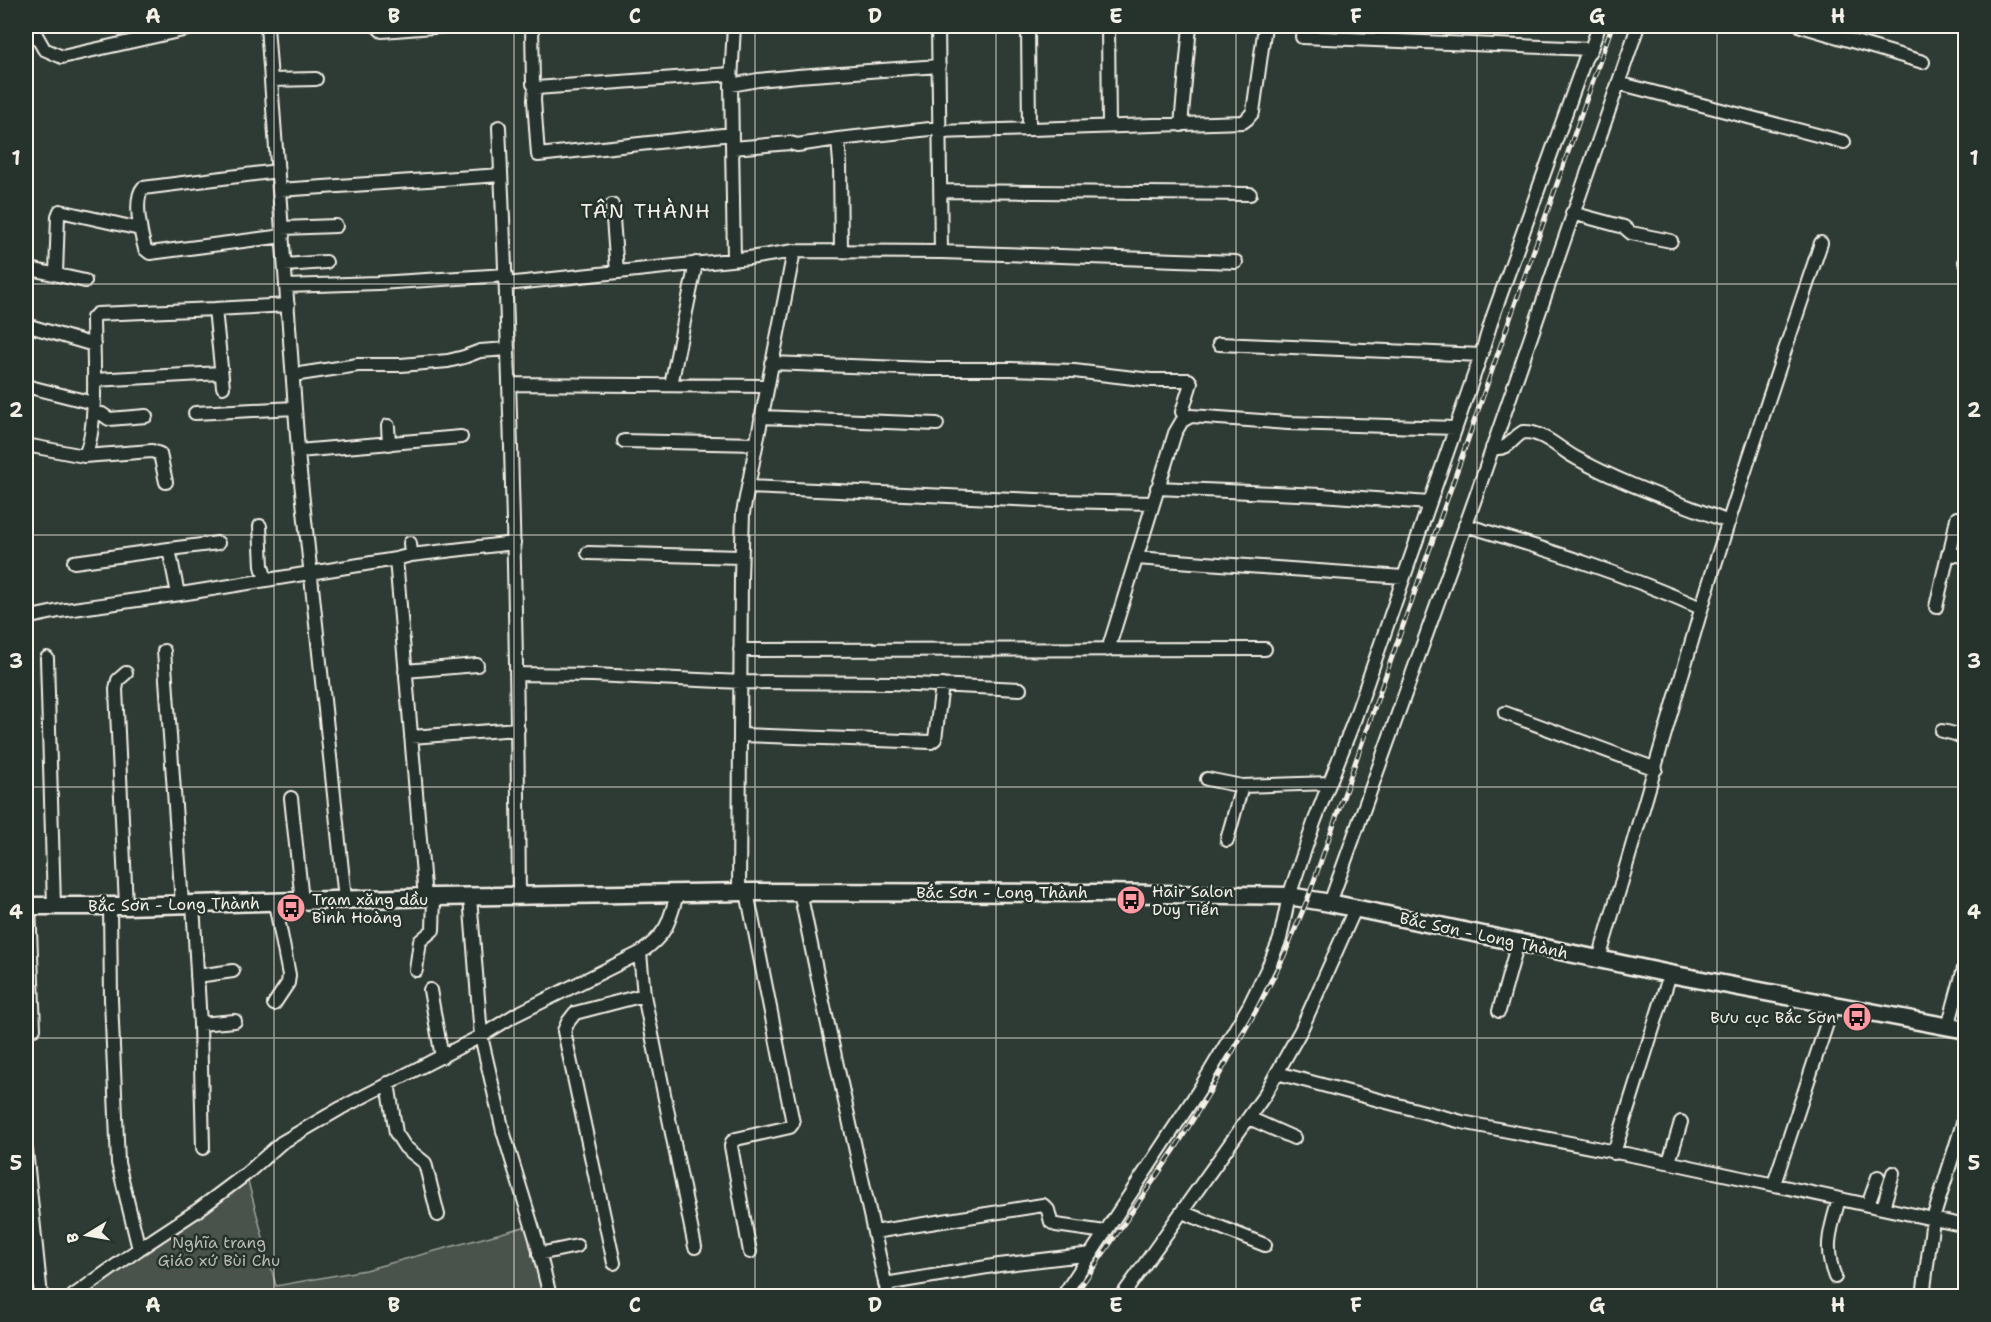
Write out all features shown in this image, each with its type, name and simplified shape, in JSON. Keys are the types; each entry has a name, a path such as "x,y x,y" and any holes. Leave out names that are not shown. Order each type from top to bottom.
{"main road":[{"name":"Bắc Sơn - Long Thành","path":"27,906 275,903 429,897 743,892 1289,896 1670,974 1965,1030"}],"street":[{"path":"31,26 44,49 62,57 201,26"},
{"path":"267,26 298,451 345,899"},
{"path":"377,26 382,31 446,26"},
{"path":"532,26 538,155 732,134"},
{"path":"734,26 731,79 734,259"},
{"path":"938,26 941,252"},
{"path":"1028,26 1029,129"},
{"path":"1108,26 1109,126"},
{"path":"1181,124 1190,26"},
{"path":"733,148 790,143 797,145 939,130 1243,122 1251,116 1255,101 1265,26"},
{"path":"1063,1296 1199,1090 1250,1004 1281,939 1289,896 1355,718 1481,355 1492,316 1599,26"},
{"path":"1330,903 1465,525 1638,26"},
{"path":"1801,26 1923,62"},
{"path":"1302,37 1334,31 1591,49"},
{"path":"535,87 788,77 939,66"},
{"path":"271,81 316,79"},
{"path":"1618,83 1844,142"},
{"path":"499,127 514,543 519,896"},
{"path":"838,139 841,250"},
{"path":"278,171 143,188 138,195 140,229 145,249 150,253 282,232 336,226"},
{"path":"279,190 501,175"},
{"path":"940,191 1250,194"},
{"path":"612,205 617,272"},
{"path":"56,274 60,211 140,229"},
{"path":"1572,213 1624,227 1631,233 1671,242"},
{"path":"1599,959 1701,608 1821,243"},
{"path":"750,1252 732,1142 736,1139 790,1127 793,1123 743,892 741,557 743,513 794,251"},
{"path":"286,286 506,279 617,272 794,251 941,252 1236,262"},
{"path":"285,265 326,262"},
{"path":"671,385 696,263"},
{"path":"26,268 85,281"},
{"path":"84,456 90,443 94,380 93,318 97,314 288,305"},
{"path":"215,309 223,387"},
{"path":"26,325 94,345"},
{"path":"1219,344 1481,355"},
{"path":"293,375 358,365 439,362 458,359 480,351 508,349"},
{"path":"771,363 928,369 1074,371 1151,380 1189,380 1191,383 1182,413 1186,418"},
{"path":"94,380 221,373"},
{"path":"509,384 767,386"},
{"path":"26,386 93,408 109,419 146,416"},
{"path":"195,413 295,408"},
{"path":"1108,650 1175,433 1186,418 1191,416 1300,423 1455,428"},
{"path":"761,417 937,424"},
{"path":"388,426 389,444"},
{"path":"1492,448 1506,447 1523,432 1537,434 1576,458 1635,486 1729,522"},
{"path":"298,451 461,437"},
{"path":"624,441 756,444"},
{"path":"26,446 84,456 158,452 166,482"},
{"path":"748,487 1153,503"},
{"path":"1157,488 1321,495 1429,504"},
{"path":"1936,607 1957,518"},
{"path":"1465,525 1561,554 1656,588 1701,608"},
{"path":"260,526 262,566 266,580"},
{"path":"74,562 218,543"},
{"path":"26,618 396,559 410,549 514,543"},
{"path":"169,549 178,594"},
{"path":"588,553 741,557"},
{"path":"1950,553 1965,556"},
{"path":"1136,558 1403,577"},
{"path":"396,559 411,737 433,930 420,941 416,970"},
{"path":"740,650 1265,649"},
{"path":"164,651 197,976 203,1148"},
{"path":"47,658 54,906"},
{"path":"405,672 477,665"},
{"path":"126,673 118,680 116,689 118,906 111,999 118,1163 139,1249"},
{"path":"516,674 741,682 892,683 1020,689"},
{"path":"741,735 931,742 935,739 937,729 942,685"},
{"path":"1505,713 1656,769"},
{"path":"411,737 518,729"},
{"path":"1942,730 1960,736 1965,744"},
{"path":"1207,779 1242,786 1329,783"},
{"path":"1227,840 1242,786"},
{"path":"291,798 302,901"},
{"path":"800,892 887,1290 999,1265 1092,1254"},
{"path":"73,1296 198,1210 281,1143 388,1083 481,1036 515,1015 640,953 655,942 666,928 677,894"},
{"path":"470,897 481,1036 503,1131 550,1296"},
{"path":"274,1004 288,984 289,975 275,903"},
{"path":"27,906 34,1029"},
{"path":"1122,1296 1264,1096 1301,1030 1354,909"},
{"path":"1499,1011 1518,942"},
{"path":"640,953 644,995 695,1247"},
{"path":"1948,1027 1965,961"},
{"path":"197,976 233,971"},
{"path":"1614,1152 1670,974"},
{"path":"430,990 442,1057"},
{"path":"614,1263 564,1031 575,1013 644,995"},
{"path":"1774,1184 1833,1005"},
{"path":"200,1024 235,1021"},
{"path":"1277,1073 1462,1122 1669,1162 1965,1226"},
{"path":"388,1083 396,1133 405,1147 425,1163 438,1215"},
{"path":"1923,1296 1933,1219 1965,1113"},
{"path":"1249,1118 1294,1137"},
{"path":"1669,1162 1681,1122"},
{"path":"26,1149 41,1296"},
{"path":"1883,1208 1893,1173"},
{"path":"1868,1205 1878,1177"},
{"path":"1835,1277 1827,1249 1839,1198"},
{"path":"874,1232 1043,1205 1048,1210 1051,1222 1105,1232"},
{"path":"1182,1212 1265,1245"},
{"path":"539,1254 577,1246"},
{"path":"26,1279 39,1278"}],"green space":[{"name":"Nghĩa trang Giáo xứ Bùi Chu","path":"246,1174 276,1286 365,1270 531,1225 548,1296 73,1296"}],"railway":[{"path":"1074,1296 1175,1149 1262,1000 1284,956 1308,898 1612,26"}],"place":[{"name":"Hair Salon Duy Tiến","path":"1131,900"},
{"name":"Trạm xăng dầu Bình Hoàng","path":"291,908"},
{"name":"Bưu cục Bắc Sơn","path":"1857,1017"}],"district":[{"name":"TÂN THÀNH","path":"646,211"}]}
